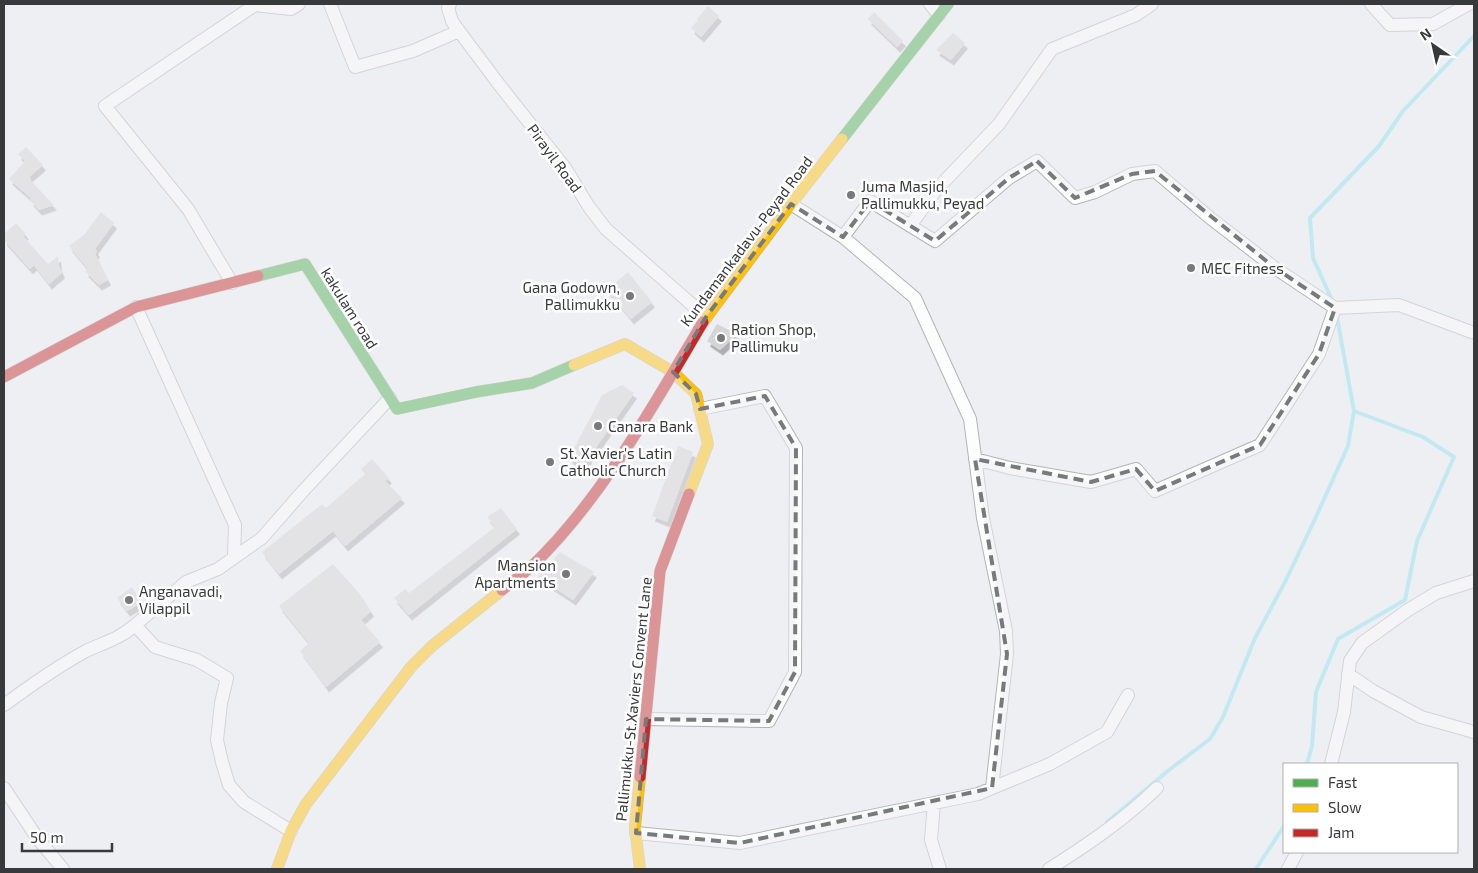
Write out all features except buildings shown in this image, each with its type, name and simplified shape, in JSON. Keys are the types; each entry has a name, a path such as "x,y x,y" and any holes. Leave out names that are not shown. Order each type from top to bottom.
{"street":[{"path":"232,283 188,209 105,106 254,4 291,9 299,4"},
{"path":"330,4 355,67 414,51 459,31"},
{"path":"930,4 939,15"},
{"name":"Kundamankadavu-Peyad Road","path":"278,869 291,831 306,804 412,667 432,646 532,566 571,523 604,481 706,317 791,204 948,4"},
{"path":"910,226 936,190 999,124 1052,49 1136,15 1152,4"},
{"path":"1371,4 1390,25 1433,24 1470,4"},
{"name":"Pirayil Road","path":"448,5 452,21 459,31 501,88 566,169 589,207 606,230 706,317"},
{"path":"843,237 870,201 934,241 1009,178 1037,161 1075,198 1095,192 1132,174 1155,171 1275,268 1336,308 1399,305 1474,333"},
{"path":"791,204 843,237 915,298 970,419 983,518 1006,631 1007,654 992,788"},
{"name":"kakulam road","path":"4,377 136,307 305,264 390,398"},
{"path":"136,307 235,526 234,558"},
{"path":"975,459 1010,468 1091,482 1136,470 1155,491 1260,445 1319,354 1336,308"},
{"path":"4,705 25,689 85,652 127,633 186,582 218,569 262,538 390,398 397,409 476,392 532,384 625,344 673,372"},
{"name":"Pallimukku-St.Xaviers Convent Lane","path":"640,869 635,827 660,571 708,444 696,394 673,372"},
{"path":"646,719 770,721 795,672 796,448 765,396 700,409"},
{"path":"1331,763 1344,712 1350,661 1362,643 1408,610 1436,593 1474,581"},
{"path":"135,626 155,647 197,660 227,678 221,703 217,740 229,785 244,802 291,831"},
{"path":"1348,674 1373,691 1421,717 1474,732"},
{"path":"636,834 740,843 978,794 1050,764 1107,732 1128,695"},
{"path":"4,788 38,839 63,869"},
{"path":"1049,869 1089,844 1139,805 1157,788"},
{"path":"934,803 931,840 938,868"},
{"path":"1288,869 1296,853"}],"highlighted area":[{"path":"1037,161 1075,198 1132,174 1155,171 1275,268 1335,308 1319,354 1260,445 1155,491 1136,469 1091,482 975,459 1007,654 992,788 740,843 636,833 646,719 769,721 795,672 796,448 765,396 700,409 696,394 673,372 706,317 791,204 843,237 870,201 935,241 1009,178"}],"waterway":[{"path":"1332,300 1313,258 1310,218 1379,146 1403,111 1474,36"},
{"path":"1107,822 1169,770 1210,739 1223,717 1255,638 1286,580 1315,519 1348,446 1354,411 1337,317"},
{"path":"1307,763 1312,746 1316,692 1338,639 1405,600 1417,541 1454,457 1423,437 1354,411"},
{"path":"1256,869 1283,828"}],"traffic: fast":[{"path":"842,139 948,4"},
{"path":"258,276 305,264 397,409 476,392 532,383 574,365"}],"traffic: slow":[{"path":"703,322 842,139"},
{"path":"574,365 625,344 673,372 696,394 708,444 689,494"},
{"path":"277,869 291,831 306,804 411,667 432,646 502,590"},
{"path":"640,777 635,827 640,869"}],"traffic: jam":[{"path":"4,377 136,307 258,276"},
{"path":"502,590 532,566 557,540 604,481 646,418 703,322"},
{"path":"640,777 660,571 689,494"}],"place":[{"name":"Juma Masjid, Pallimukku, Peyad","path":"851,195"},
{"name":"MEC Fitness","path":"1191,268"},
{"name":"Gana Godown, Pallimukku","path":"630,296"},
{"name":"Ration Shop, Pallimuku","path":"721,338"},
{"name":"Canara Bank","path":"598,426"},
{"name":"St. Xavier's Latin Catholic Church","path":"550,462"},
{"name":"Mansion Apartments","path":"566,574"},
{"name":"Anganavadi, Vilappil","path":"129,600"}]}
